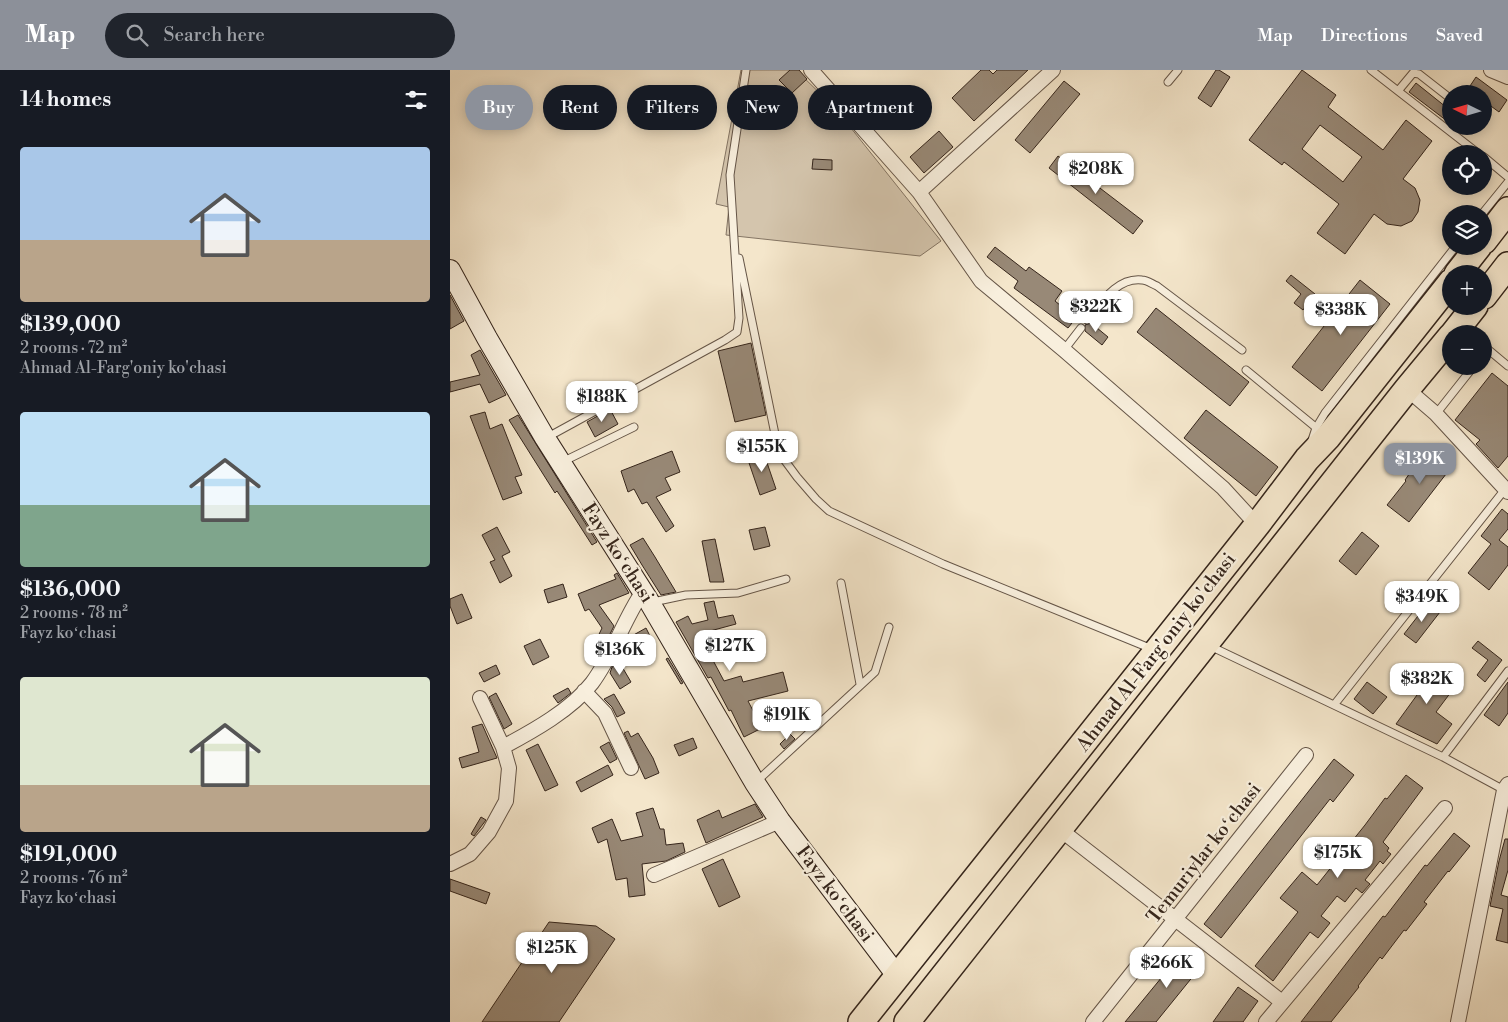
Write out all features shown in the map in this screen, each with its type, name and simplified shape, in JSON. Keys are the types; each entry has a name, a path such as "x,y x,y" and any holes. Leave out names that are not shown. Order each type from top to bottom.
{"highway":[{"path":"1492,231 1508,210"},
{"path":"1492,286 1508,265"},
{"name":"Ahmad Al-Farg'oniy ko'chasi","path":"861,1022 1257,525 1307,459 1322,433 1442,293"},
{"name":"Ahmad Al-Farg'oniy ko'chasi","path":"907,1022 1058,828 1407,389 1442,348"}],"street":[{"path":"811,70 919,192 981,281 1064,350 1223,488 1257,525"},
{"path":"919,192 1053,70"},
{"path":"1491,70 1508,77"},
{"name":"Fayz koʻchasi","path":"450,270 545,438 646,598 755,783 780,820 898,977"},
{"path":"1407,389 1436,414 1507,489"},
{"path":"503,747 536,730 566,707 592,683 613,649 632,607 646,598"},
{"path":"584,691 604,712 631,768"},
{"path":"450,864 470,854 489,832 506,801 509,768 503,747 480,698"},
{"name":"Temuriylar koʻchasi","path":"1093,1022 1306,755"},
{"path":"1458,1022 1507,790"},
{"path":"1266,1022 1444,808"},
{"path":"654,875 780,820"},
{"path":"1058,828 1282,1002"}],"lane":[{"path":"545,438 737,332 739,318 730,175 746,70"},
{"path":"1168,82 1178,70"},
{"path":"1370,70 1442,124"},
{"path":"1398,91 1413,73 1419,74 1442,93"},
{"path":"1456,135 1468,145"},
{"path":"1492,164 1508,177"},
{"path":"1489,205 1508,182"},
{"path":"1322,433 1325,413 1449,255"},
{"path":"739,258 776,439 783,458 816,499 829,511 944,564 1157,651"},
{"path":"1087,320 1106,296 1120,285 1132,280 1144,280 1157,286 1242,350"},
{"path":"1064,350 1082,328"},
{"path":"1492,355 1508,366"},
{"path":"1246,370 1322,433"},
{"path":"1436,414 1467,375"},
{"path":"561,462 634,427"},
{"path":"1334,704 1507,489"},
{"path":"646,598 686,594 738,593 786,579"},
{"path":"841,582 860,684"},
{"path":"755,783 875,672 889,627"},
{"path":"1206,644 1334,704 1507,790"},
{"path":"1443,757 1508,671"}],"shaded area":[{"path":"741,70 796,70 811,85 808,85 808,130 853,130 941,241 920,256 726,235 729,207 716,204 730,130 798,130 798,85 738,85"}],"building":[{"path":"790,70 799,70 807,79 798,87 798,85 784,85 779,80"},
{"path":"981,70 989,70 993,74 997,70 1028,70 974,121 952,98"},
{"path":"1216,70 1230,77 1211,107 1198,98"},
{"path":"1302,70 1336,95 1328,107 1383,150 1406,120 1432,141 1403,179 1415,188 1420,200 1418,212 1412,221 1401,226 1387,224 1374,214 1345,254 1317,233 1339,204 1284,162 1282,165 1249,140","holes":["1320,125 1362,157 1343,182 1302,149"]},
{"path":"1476,77 1487,85 1471,85"},
{"path":"1064,81 1080,94 1030,153 1015,140"},
{"path":"1416,83 1442,104 1442,117 1409,92"},
{"path":"1492,89 1507,100 1499,112 1492,107"},
{"path":"939,131 953,147 924,173 910,157"},
{"path":"1058,156 1143,221 1133,234 1049,168"},
{"path":"813,159 832,160 832,170 812,169"},
{"path":"995,247 1026,271 1029,267 1062,291 1055,301 1076,318 1068,328 1014,288 1018,281 987,257"},
{"path":"1291,275 1315,294 1303,310 1294,303 1301,294 1286,281"},
{"path":"1360,280 1390,304 1322,391 1292,367"},
{"path":"450,295 464,321 450,329"},
{"path":"1156,308 1249,382 1230,406 1137,332"},
{"path":"1091,323 1108,337 1102,345 1085,331 1085,325"},
{"path":"751,343 766,415 735,422 718,351"},
{"path":"480,350 506,395 489,403 480,384 450,392 450,382 480,375 471,355"},
{"path":"1492,373 1508,386 1508,456 1498,468 1476,444 1480,440 1455,420"},
{"path":"610,409 618,424 595,437 587,422"},
{"path":"1206,410 1278,467 1256,496 1184,438"},
{"path":"485,412 490,429 502,424 522,475 515,477 522,493 503,500 470,416"},
{"path":"518,415 597,542 592,545 557,491 555,493 509,420"},
{"path":"1432,448 1453,465 1409,522 1387,505 1406,481 1412,470 1414,472"},
{"path":"672,451 680,472 665,478 671,490 656,497 674,526 666,532 647,502 642,504 634,489 628,492 621,471"},
{"path":"763,451 776,489 760,495 747,457"},
{"path":"1502,509 1508,514 1508,529 1499,540 1508,547 1508,565 1489,590 1468,573 1491,544 1481,536"},
{"path":"497,527 510,552 502,556 512,576 500,583 490,562 495,560 482,535"},
{"path":"765,527 770,546 754,550 749,530"},
{"path":"1362,532 1379,546 1356,575 1339,561"},
{"path":"643,538 676,592 661,595 642,565 630,545"},
{"path":"715,539 724,582 710,582 702,541"},
{"path":"617,573 629,593 599,605 614,626 601,652 592,649 602,628 589,609 585,611 578,594 616,579 614,575"},
{"path":"563,584 567,597 548,603 544,590"},
{"path":"462,594 472,618 457,624 450,606 450,599"},
{"path":"714,601 718,618 733,615 736,624 699,634 724,681 741,676 743,682 783,672 788,691 748,701 762,728 744,737 731,710 729,711 711,677 708,678 676,622 688,616 692,624 708,620 704,603"},
{"path":"1428,603 1440,612 1416,643 1404,634"},
{"path":"646,628 652,640 636,649 630,637"},
{"path":"540,639 549,657 533,665 524,646"},
{"path":"1478,641 1502,660 1485,682 1477,675 1488,660 1472,648"},
{"path":"668,658 683,683 681,684 666,659"},
{"path":"496,665 500,674 484,682 479,673"},
{"path":"621,665 631,682 620,689 610,673 612,667"},
{"path":"1406,668 1426,684 1438,669 1457,684 1436,712 1452,724 1437,744 1396,724 1417,695 1397,680"},
{"path":"1367,682 1387,697 1373,714 1354,699"},
{"path":"1508,682 1508,713 1499,726 1484,715"},
{"path":"568,688 571,693 558,703 553,696"},
{"path":"496,693 512,724 504,729 489,697"},
{"path":"614,694 625,713 617,717 612,707 604,699"},
{"path":"482,724 497,758 462,768 459,758 479,752 472,727"},
{"path":"628,731 631,737 638,733 653,758 659,773 645,779 624,733"},
{"path":"790,734 795,739 784,749 780,744"},
{"path":"693,738 697,748 679,756 674,745"},
{"path":"609,742 617,759 610,763 600,747"},
{"path":"538,744 558,785 545,791 526,750"},
{"path":"1334,759 1354,775 1333,802 1330,799 1221,938 1204,924"},
{"path":"608,765 613,775 581,792 576,782"},
{"path":"1406,775 1423,788 1383,842 1389,848 1387,851 1391,854 1383,864 1380,861 1365,880 1370,884 1362,893 1356,888 1345,902 1337,896 1321,916 1330,923 1318,938 1310,932 1273,981 1255,966 1298,912 1280,898 1302,872 1317,885 1385,798 1387,799"},
{"path":"755,804 763,817 706,843 697,820 719,810 722,818"},
{"path":"653,808 660,829 664,829 666,845 683,843 685,852 666,861 642,864 645,895 629,897 627,878 616,880 607,839 598,843 592,828 612,819 621,841 643,836 636,813"},
{"path":"481,817 486,820 474,836 471,834"},
{"path":"1454,833 1470,846 1424,902 1427,904 1406,931 1404,930 1382,959 1380,957 1331,1022 1301,1022 1383,916 1385,917 1425,865 1427,866"},
{"path":"1505,839 1508,839 1508,870 1501,895 1508,897 1508,943 1496,940 1503,909 1490,906"},
{"path":"723,859 740,897 719,907 702,869"},
{"path":"450,879 490,893 486,904 450,891"},
{"path":"549,922 596,926 615,939 559,1022 482,1022"},
{"path":"1185,949 1203,964 1156,1022 1125,1022"},
{"path":"1238,987 1258,1001 1243,1022 1213,1022"}]}
